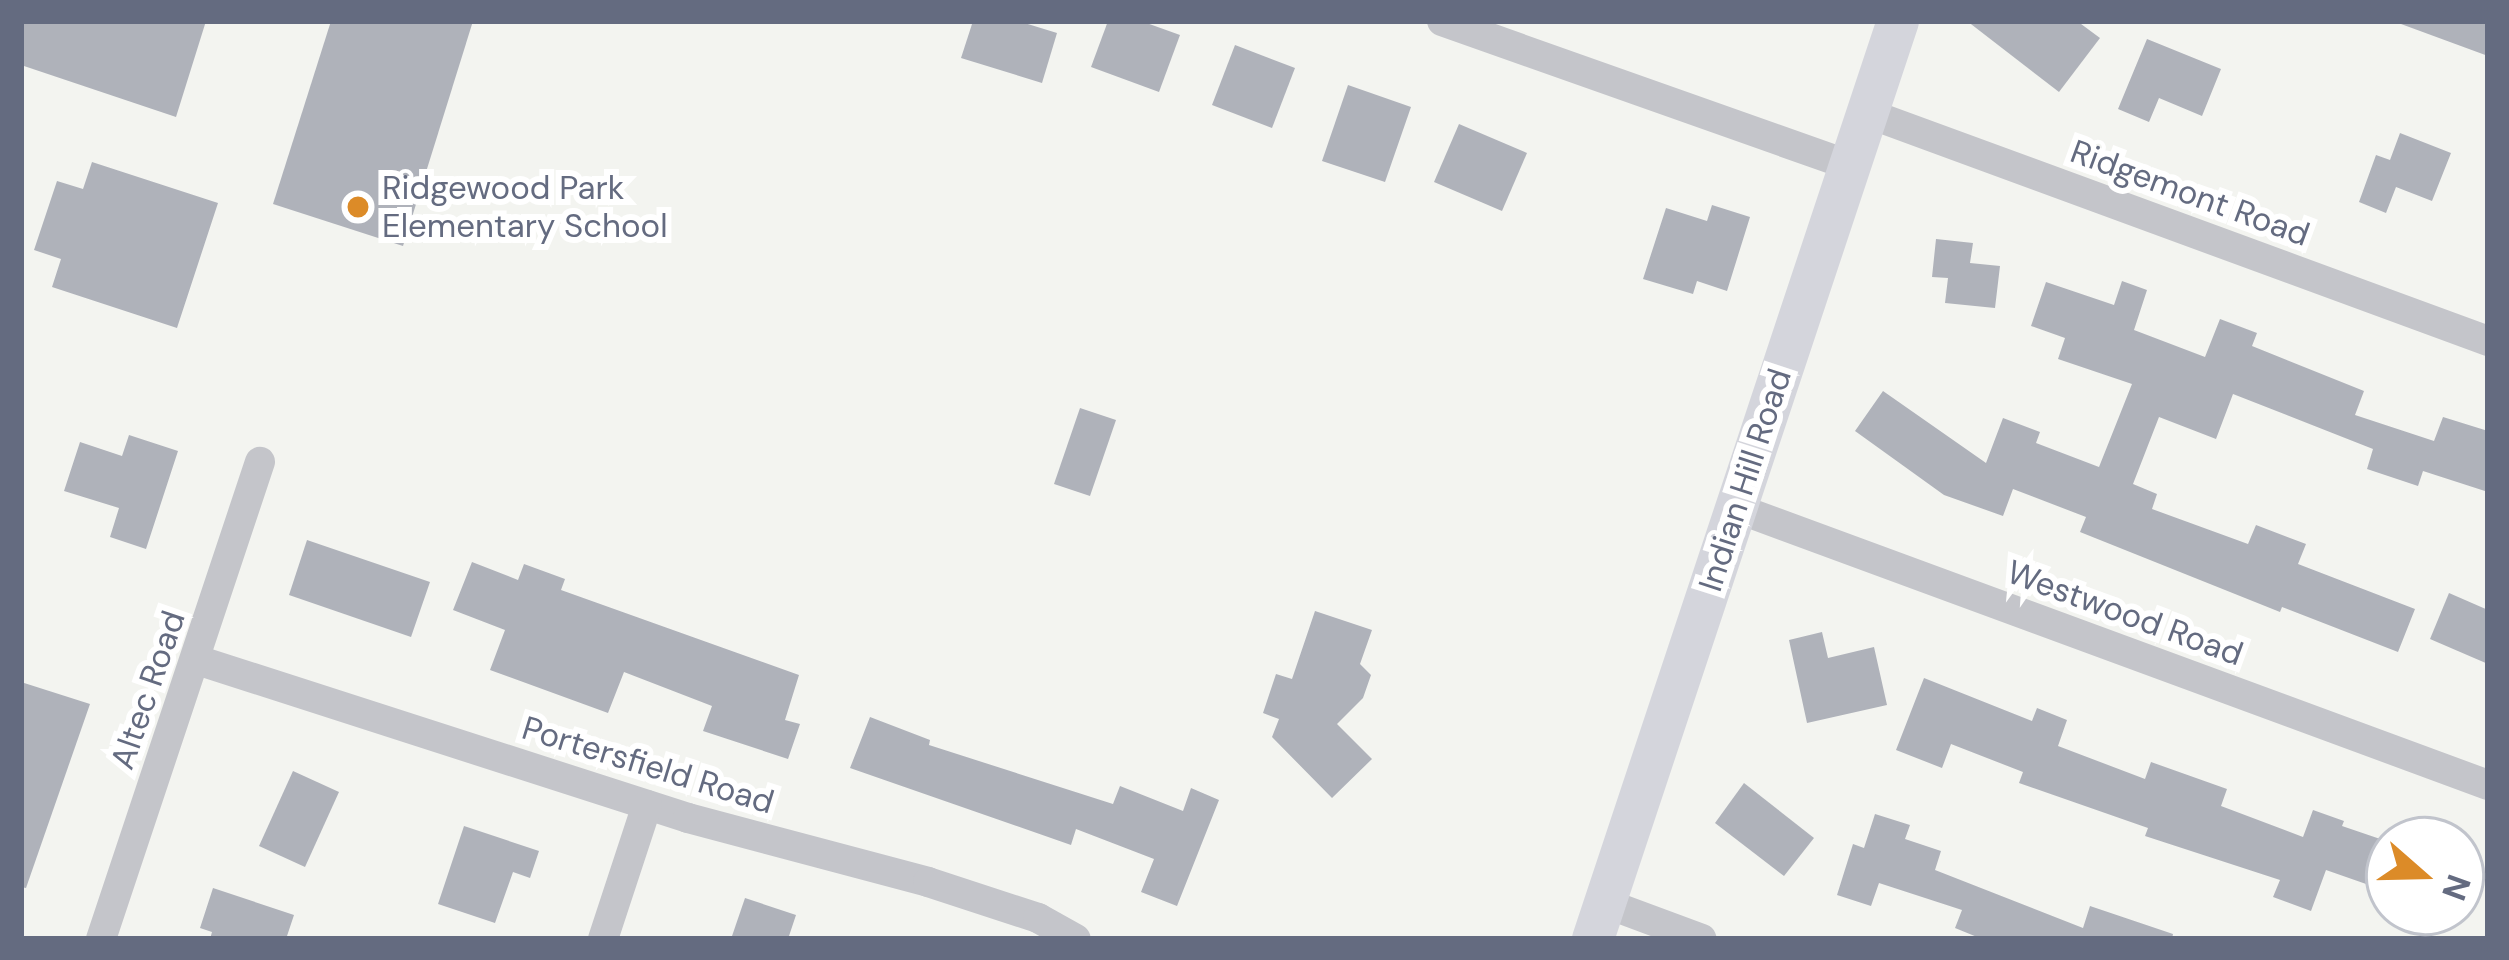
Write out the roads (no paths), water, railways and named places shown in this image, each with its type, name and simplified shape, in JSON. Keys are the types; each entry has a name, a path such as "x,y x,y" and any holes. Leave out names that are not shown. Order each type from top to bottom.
{"street":[{"path":"1442,21 1849,165"},
{"name":"Indian Hill Road","path":"1599,921 1898,21"},
{"name":"Ridgemont Road","path":"1867,113 2488,341"},
{"name":"Altec Road","path":"101,939 260,462"},
{"name":"Westwood Road","path":"1736,508 2488,785"},
{"name":"Portersfield Road","path":"197,660 647,806 928,882 1038,918 1076,939"},
{"path":"603,939 647,806"},
{"path":"1599,921 1702,939"}],"place":[{"name":"Ridgewood Park Elementary School","path":"358,207"}]}
